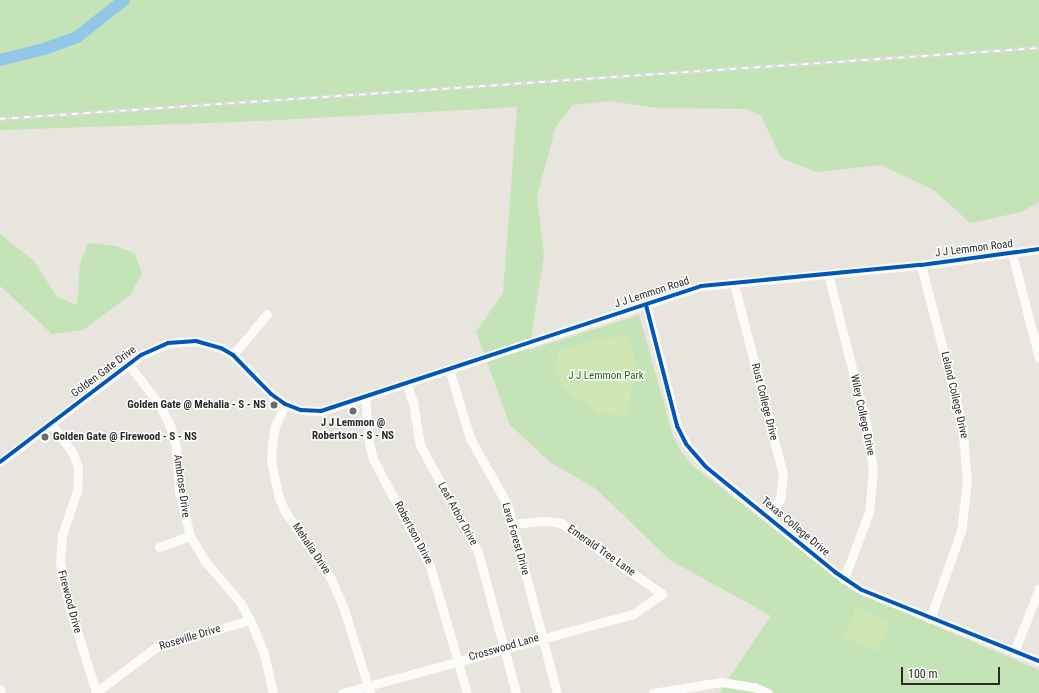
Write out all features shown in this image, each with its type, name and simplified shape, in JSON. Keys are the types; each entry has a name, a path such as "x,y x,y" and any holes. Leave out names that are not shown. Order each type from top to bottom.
{"street":[{"name":"J J Lemmon Road","path":"285,404 301,410 321,411 701,286 734,284 921,264 1039,249"},
{"path":"1012,253 1039,358"},
{"name":"Leland College Drive","path":"921,264 962,424 967,481 959,538 930,619"},
{"name":"Wiley College Drive","path":"828,274 867,427 873,471 870,512 844,579"},
{"name":"Rust College Drive","path":"734,284 783,475 780,499 769,518"},
{"name":"Texas College Drive","path":"646,305 672,409 686,444 706,467 844,579 862,590 930,619 1039,661"},
{"path":"233,355 268,314"},
{"name":"Golden Gate Drive","path":"0,462 149,350 177,341 204,343 233,355 271,394 285,404"},
{"name":"Ambrose Drive","path":"129,365 159,404 170,426 176,447 180,491 190,536 206,561 240,602 250,620 263,650 274,693"},
{"name":"Lava Forest Drive","path":"449,369 470,438 507,504 557,693"},
{"name":"Leaf Arbor Drive","path":"406,383 413,402 420,445 478,552 516,693"},
{"name":"Robertson Drive","path":"364,398 369,443 374,459 430,566 467,693"},
{"name":"Mehalia Drive","path":"285,404 276,426 272,444 271,461 278,496 284,510 320,561 333,584 369,690"},
{"name":"Firewood Drive","path":"51,423 72,452 78,467 77,491 62,535 60,562 68,602 95,693"},
{"name":"Emerald Tree Lane","path":"512,524 545,521 561,523 662,594"},
{"path":"159,547 190,536"},
{"path":"1014,652 1039,589"},
{"name":"Crosswood Lane","path":"342,693 369,690 458,660 633,614 662,594"},
{"name":"Roseville Drive","path":"95,693 155,648 250,620"},
{"path":"653,693 721,682 754,687 768,693"},
{"path":"0,689 1,693"}],"green space":[{"name":"J J Lemmon Park","path":"0,0 1039,0 1039,202 1021,212 970,223 934,190 881,165 817,172 781,158 761,116 748,109 658,108 610,101 573,105 556,126 537,196 544,256 529,350 639,315 673,436 681,452 693,466 852,590 1039,670 1039,693 719,693 771,616 670,560 595,488 551,463 510,425 476,332 503,293 517,107 238,122 0,130"},
{"path":"0,234 34,261 57,297 77,305 80,264 88,243 117,246 135,254 142,274 130,295 83,330 52,334 0,286"},
{"name":"J J Lemmon Park","path":"623,335 629,338 637,365 626,417 599,413 569,394 554,372 559,349"},
{"path":"856,607 890,621 878,651 844,638"}],"waterway":[{"path":"0,60 44,49 77,37 124,0"}],"railway":[{"path":"0,119 1039,48"}],"cycle path":[{"path":"0,462 141,355 168,343 196,341 221,348 233,355 271,394 285,404 301,410 321,411 701,286 921,265 1039,249"},
{"path":"646,305 677,426 686,444 706,467 835,572 862,590 1039,661"}],"place":[{"name":"Golden Gate @ Mehalia - S - NS","path":"274,405"},
{"name":"J J Lemmon @ Robertson - S - NS","path":"353,411"},
{"name":"Golden Gate @ Firewood - S - NS","path":"45,437"}]}
